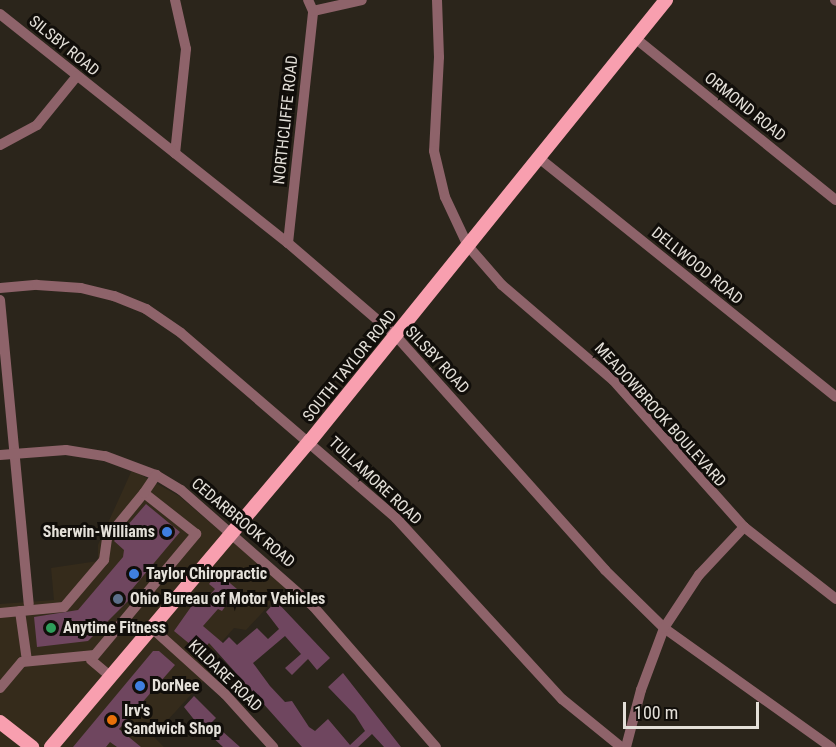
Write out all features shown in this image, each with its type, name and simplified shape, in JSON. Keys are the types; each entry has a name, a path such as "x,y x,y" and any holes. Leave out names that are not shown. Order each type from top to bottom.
{"main road":[{"name":"SOUTH TAYLOR ROAD","path":"51,747 310,441 666,0"},
{"path":"0,722 32,747"}],"street":[{"path":"175,0 186,49 176,153"},
{"path":"310,5 362,0"},
{"name":"MEADOWBROOK BOULEVARD","path":"437,0 439,57 433,122 434,151 444,197 468,246 502,285 598,365 744,527 836,599"},
{"name":"NORTHCLIFFE ROAD","path":"288,243 310,5"},
{"name":"SILSBY ROAD","path":"0,14 288,243 396,336 605,570 664,628 831,747"},
{"name":"ORMOND ROAD","path":"635,38 836,200"},
{"path":"0,145 37,125 77,76"},
{"name":"DELLWOOD ROAD","path":"539,158 836,397"},
{"name":"TULLAMORE ROAD","path":"0,288 37,285 81,288 146,309 181,333 310,441 396,518 562,699 621,747"},
{"path":"0,300 29,604"},
{"name":"CEDARBROOK ROAD","path":"0,456 66,450 124,461 156,474 233,533 313,606 436,747"},
{"path":"0,613 64,607 104,560 107,538 144,493 156,474"},
{"path":"0,688 22,662 95,655 196,534 144,493"},
{"path":"626,747 641,690 664,628 699,575 744,527"},
{"path":"20,611 27,661"},
{"name":"KILDARE ROAD","path":"153,628 225,694 273,747"},
{"path":"91,660 111,677"}],"shaded area":[{"path":"132,470 179,496 286,587 246,630 234,628 202,664 211,673 153,736 164,747 0,747 0,604 54,600 51,568 98,561 98,545"}],"building":[{"path":"146,504 180,532 128,594 129,600 88,641 37,647 34,617 78,610 123,557 124,550 114,541"},
{"path":"218,573 237,589 222,611 218,609 203,626 223,643 229,637 237,645 257,628 268,639 279,629 266,612 276,601 330,658 317,670 308,659 292,675 285,668 301,654 285,636 253,663 285,702 292,701 309,727 315,731 328,719 350,745 365,731 355,715 328,687 343,673 401,747 384,747 372,734 358,747 302,747 209,643 204,649 194,640 191,645 174,631 198,597 204,602 215,589 209,584"},
{"path":"153,651 159,651 175,665 119,729 141,747 117,747 110,742 106,747 73,747"},
{"path":"194,696 216,718 212,722 240,747 223,747 196,722 184,707"}],"place":[{"name":"Sherwin-Williams","path":"167,532"},
{"name":"Taylor Chiropractic","path":"134,574"},
{"name":"Ohio Bureau of Motor Vehicles","path":"118,599"},
{"name":"Anytime Fitness","path":"51,628"},
{"name":"DorNee","path":"140,686"},
{"name":"Irv's Sandwich Shop","path":"112,720"}]}
